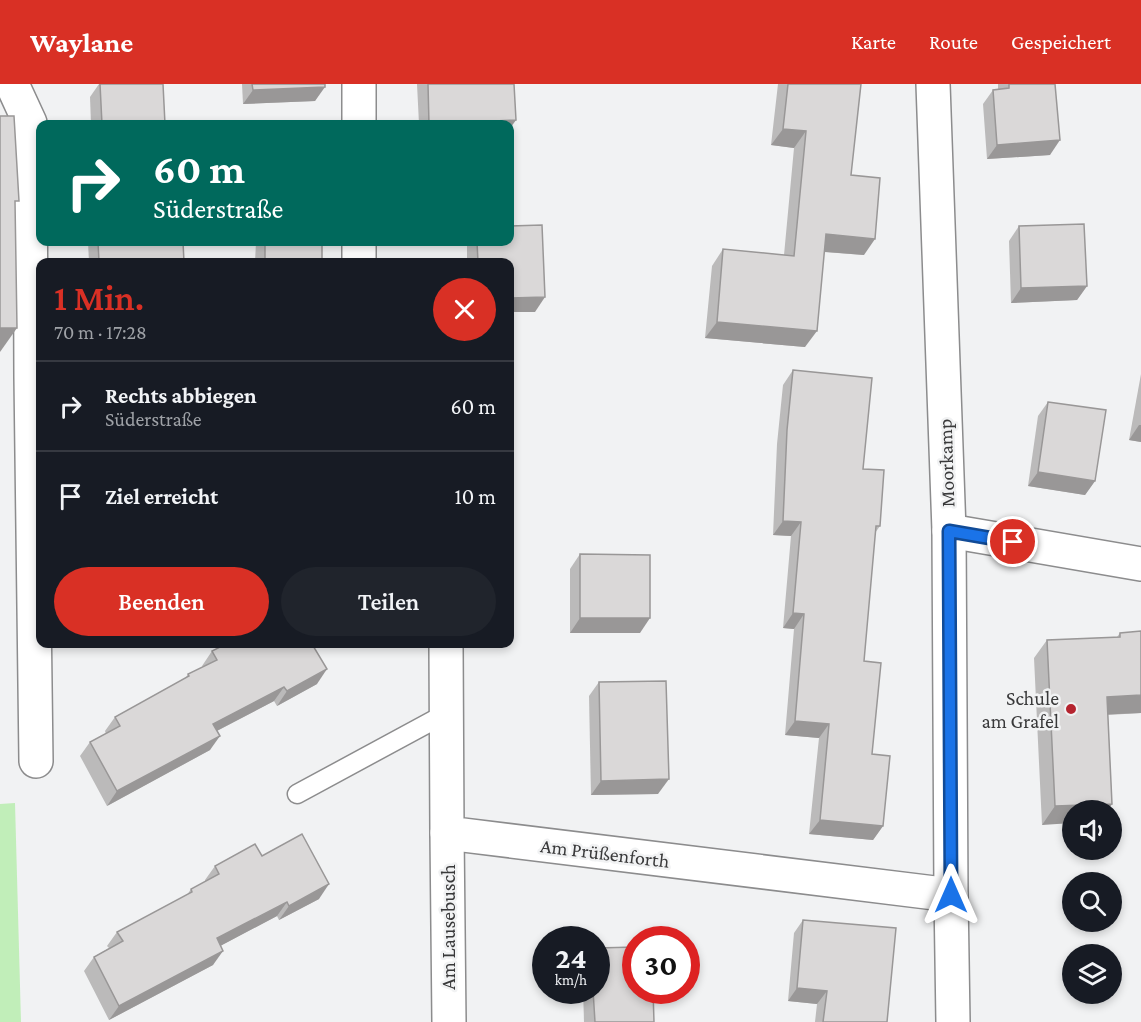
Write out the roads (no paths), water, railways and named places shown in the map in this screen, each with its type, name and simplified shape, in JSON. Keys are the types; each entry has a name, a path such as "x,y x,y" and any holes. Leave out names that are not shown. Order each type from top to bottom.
{"street":[{"path":"12,84 30,123 36,377 36,760"},
{"path":"359,84 359,120"},
{"name":"Moorkamp","path":"933,84 949,531 953,1022"},
{"path":"949,531 1141,564"},
{"path":"446,648 447,833"},
{"name":"Am Prüßenforth","path":"447,833 951,895"},
{"name":"Am Lausebusch","path":"447,833 449,1022"}],"lane":[{"path":"297,794 445,714"}],"place":[{"name":"Schule am Grafel","path":"1071,709"}]}
